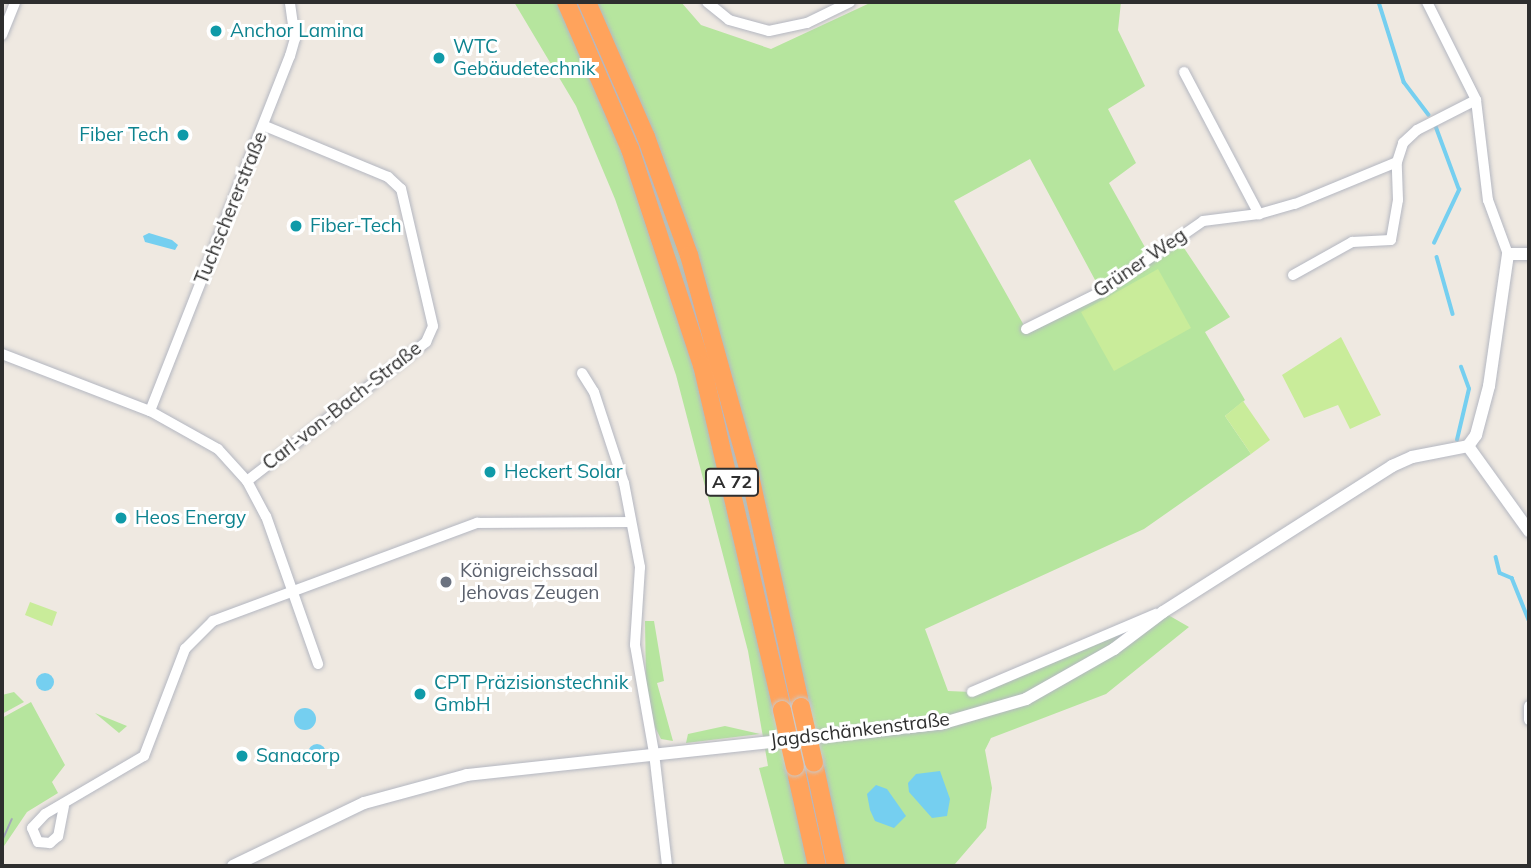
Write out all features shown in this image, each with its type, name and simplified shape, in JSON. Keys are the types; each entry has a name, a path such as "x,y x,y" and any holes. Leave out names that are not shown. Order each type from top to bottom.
{"highway":[{"path":"555,2 572,36 591,56"},
{"name":"A 72","path":"566,2 591,56 669,257 702,365 817,866"},
{"name":"A 72","path":"587,2 646,136 693,267 746,458 836,866"}],"main road":[{"path":"1529,254 1508,254 1489,386 1475,435 1468,446 1529,531"},
{"name":"Jagdschänkenstraße","path":"233,866 340,814 416,787 467,775 654,752 940,724 1026,699 1114,649 1163,612 1392,466 1412,457 1468,446"}],"street":[{"path":"2,35 15,2"},
{"name":"Tuchschererstraße","path":"150,411 265,126 295,39 290,2"},
{"path":"706,2 729,20 769,31 807,23 850,2"},
{"path":"1427,2 1476,100 1488,200 1508,254"},
{"path":"1184,72 1259,214"},
{"path":"1293,275 1352,242 1391,240 1398,200 1397,162 1403,143 1417,130 1476,100"},
{"name":"Carl-von-Bach-Straße","path":"247,481 426,342 433,326 401,189 388,177 265,126"},
{"name":"Grüner Weg","path":"1026,330 1101,292 1203,221 1259,214 1397,162"},
{"name":"Carl-von-Bach-Straße","path":"2,354 150,411 218,449 247,481 266,516 318,664"},
{"path":"582,373 594,393 615,457 640,567 635,645 654,752 667,866"},
{"path":"64,806 144,756 192,638 214,621 477,523 630,522"},
{"name":"Jagdschänkenstraße","path":"972,692 1163,612"},
{"path":"1529,706 1529,720"}],"green space":[{"path":"514,2 681,2 701,25 771,49 872,2 1121,2 1118,30 1145,86 1108,109 1136,163 1109,183 1151,258 1178,239 1230,317 1205,332 1245,400 1225,416 1251,454 1144,529 925,629 948,691 971,692 1163,612 1189,627 1106,694 991,738 985,750 992,788 986,828 955,864 785,866 759,768 768,766 748,651 676,375 615,199 576,106","holes":["1030,159 1101,291 1026,329 954,201"]},
{"path":"1158,269 1191,328 1114,371 1081,312"},
{"path":"1341,337 1381,415 1350,429 1338,405 1304,418 1282,375"},
{"path":"1243,401 1270,440 1251,454 1225,416"},
{"path":"30,602 57,612 52,626 25,615"},
{"path":"645,621 654,621 664,681 657,683 673,741 661,739 655,727 646,685"},
{"path":"14,692 24,702 2,714 2,695"},
{"path":"31,702 65,765 52,782 58,793 27,812 2,849 2,718"},
{"path":"95,713 127,726 119,733"},
{"path":"725,726 760,734 686,743 688,734"}],"water":[{"path":"149,233 172,240 178,245 175,250 145,242 143,236"},
{"path":"45,673 51,676 54,682 51,688 45,691 39,688 36,682 39,676"},
{"path":"305,708 313,711 316,719 313,727 305,730 297,727 294,719 297,711"},
{"path":"317,744 323,747 326,753 323,759 317,762 311,759 308,753 311,747"},
{"path":"940,771 950,799 947,816 932,818 909,792 908,783 916,774"},
{"path":"876,785 887,789 906,816 894,828 875,821 870,810 867,794"}],"waterway":[{"path":"1379,2 1404,82 1429,115"},
{"path":"1434,243 1459,190 1435,125"},
{"path":"1437,257 1453,314"},
{"path":"1457,440 1469,389 1461,367"},
{"path":"1496,557 1500,573 1512,578 1529,620"}],"tram line":[{"path":"2,841 12,819"}],"place":[{"name":"Anchor Lamina","path":"216,31"},
{"name":"WTC Gebäudetechnik","path":"439,58"},
{"name":"Fiber Tech","path":"183,135"},
{"name":"Fiber-Tech","path":"296,226"},
{"name":"Heckert Solar","path":"490,472"},
{"name":"Heos Energy","path":"121,518"},
{"name":"Königreichssaal Jehovas Zeugen","path":"446,582"},
{"name":"CPT Präzisionstechnik GmbH","path":"420,694"},
{"name":"Sanacorp","path":"242,756"}]}
